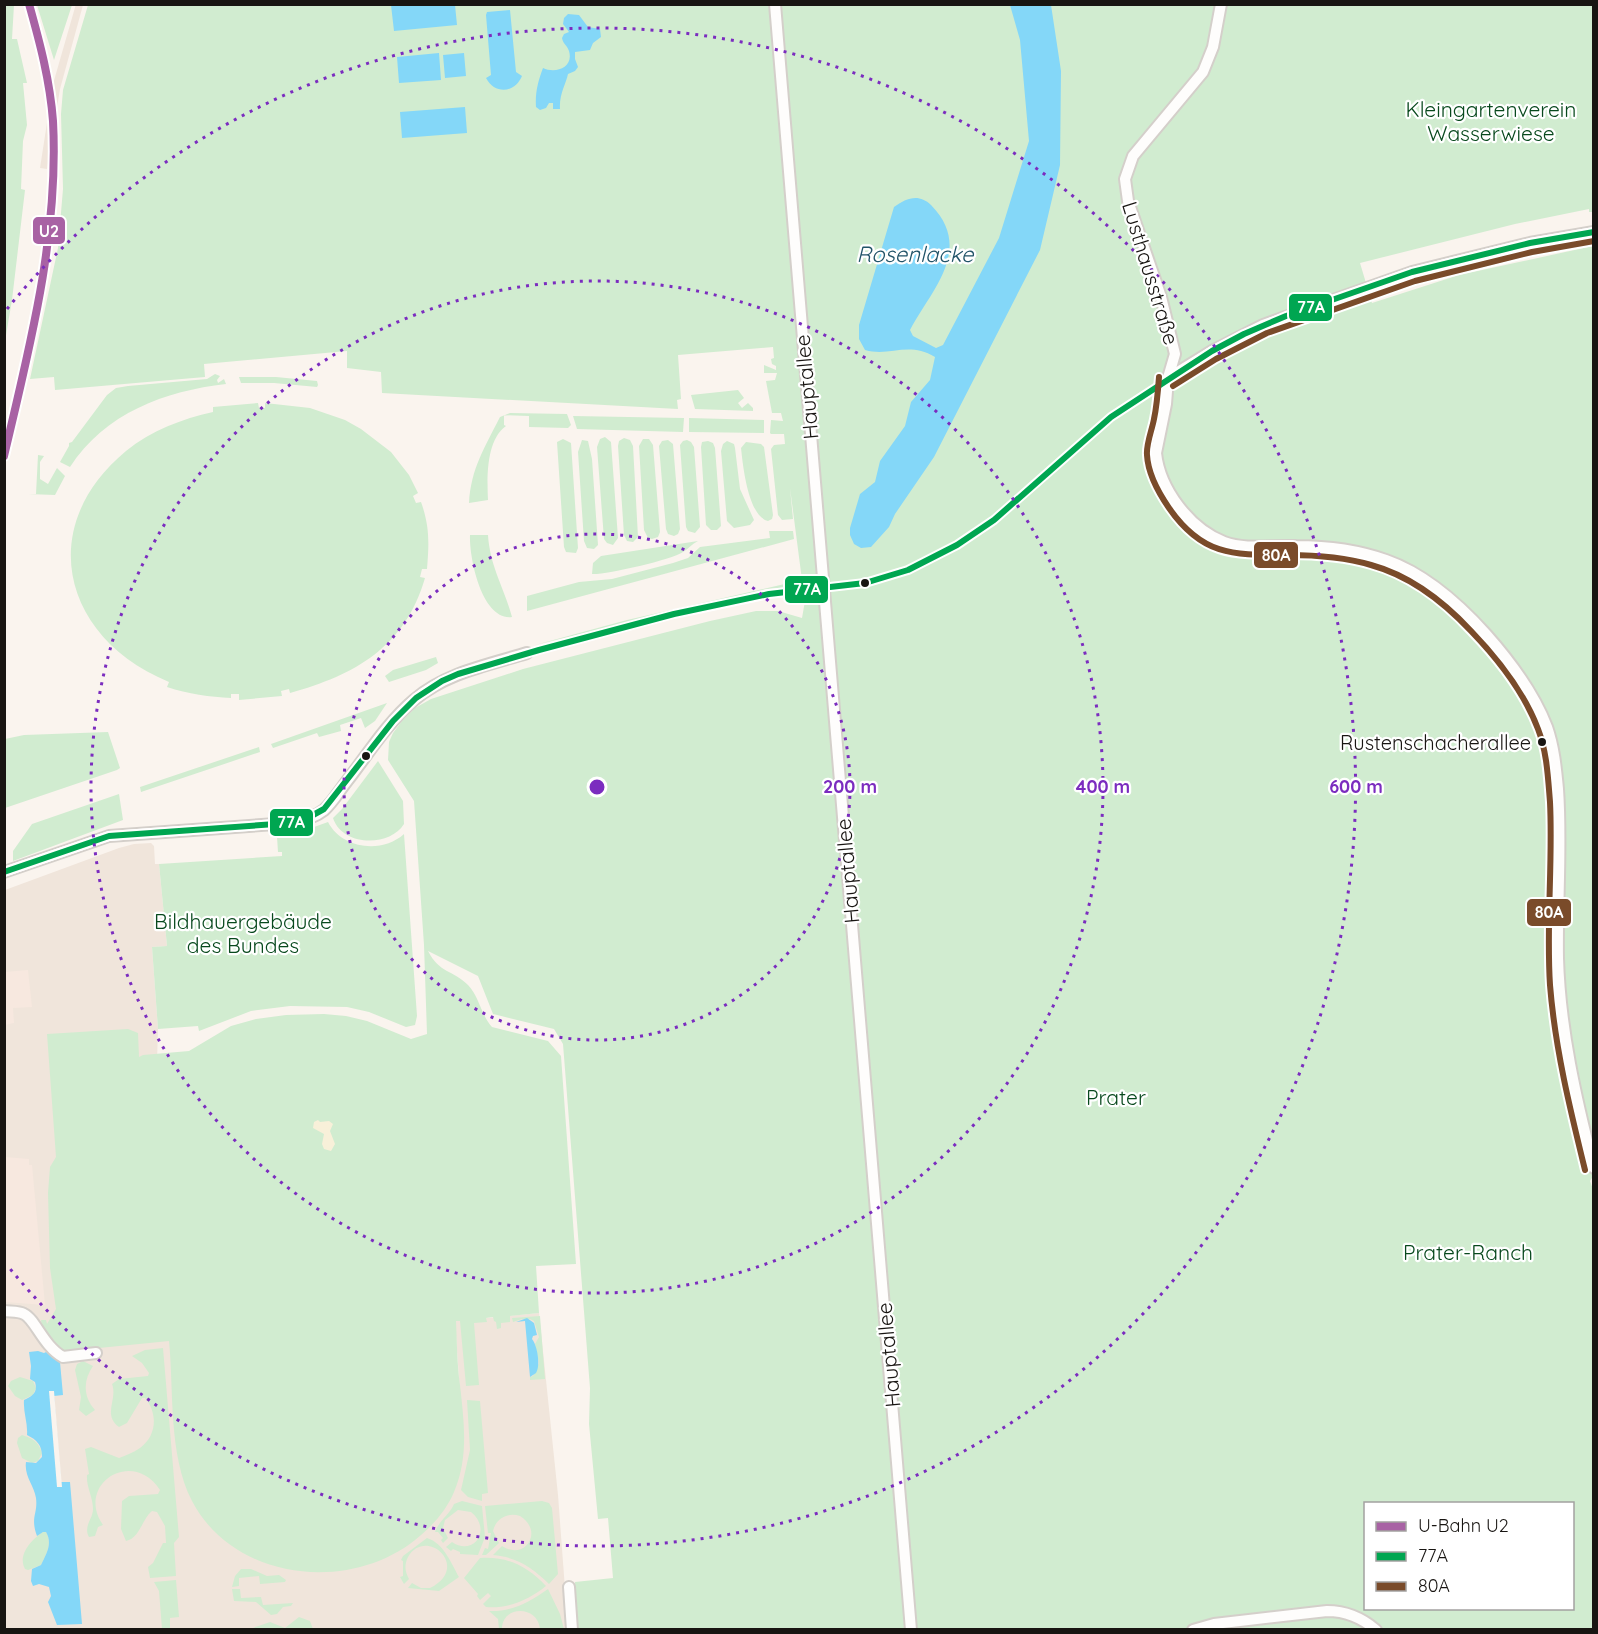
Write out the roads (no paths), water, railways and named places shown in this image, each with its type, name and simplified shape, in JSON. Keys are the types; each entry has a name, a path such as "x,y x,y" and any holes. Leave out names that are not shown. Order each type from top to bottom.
{"street":[{"name":"Hauptallee","path":"774,4 911,1629"},
{"name":"Lusthausstraße","path":"1221,4 1213,47 1203,72 1133,156 1125,178 1128,201 1161,297 1175,354 1168,378 1166,404 1156,453 1161,473 1177,504 1188,518 1224,542 1255,546 1329,547 1402,566 1442,592 1465,612 1510,663 1530,694 1548,728 1555,758 1560,816 1558,960 1565,1033 1575,1098 1593,1167"},
{"path":"1168,378 1212,351 1263,325 1413,272 1530,243 1593,232"},
{"path":"4,872 109,836 290,823 304,820 324,810 393,721 422,693 458,674 527,653"},
{"path":"4,1311 24,1313 48,1346 63,1357 96,1353"},
{"path":"569,1587 572,1629"},
{"path":"1193,1629 1214,1624 1343,1611 1376,1629"}],"water":[{"path":"391,5 455,5 457,25 394,31"},
{"name":"Rosenlacke","path":"1010,5 1051,5 1061,71 1060,165 1040,250 934,457 895,514 889,527 871,547 861,548 854,544 850,535 860,494 875,482 880,461 905,426 911,402 930,380 935,357 916,350 874,352 865,350 859,339 859,325 894,207 912,198 926,201 943,221 949,237 949,253 945,269 910,330 913,336 936,348 943,345 999,238 1029,141 1020,40"},
{"path":"510,10 516,72 522,76 515,86 505,90 494,87 486,78 491,75 486,15 487,12"},
{"path":"568,14 579,15 588,27 600,29 601,37 593,43 590,50 575,52 578,67 568,74 560,109 553,109 553,103 549,103 546,108 540,110 536,107 536,97 543,68 558,70 569,62 569,51 562,38 569,32 563,24"},
{"path":"439,53 441,80 399,83 397,57"},
{"path":"464,53 466,76 445,78 443,55"},
{"path":"465,107 467,133 402,138 400,112"},
{"path":"527,1318 534,1323 537,1335 532,1339 538,1355 538,1365 536,1373 530,1377 525,1321 516,1322"},
{"path":"29,1352 46,1352 60,1362 63,1395 54,1396 61,1482 70,1482 82,1624 57,1625 48,1602 51,1596 49,1587 39,1584 33,1586 31,1581 32,1569 41,1565 49,1545 46,1532 37,1536 35,1530 36,1498 26,1467 26,1462 36,1463 42,1457 38,1443 27,1435 24,1404 24,1400 32,1395 36,1388 35,1382 30,1379"}],"tram line":[{"path":"4,873 32,866 100,840 114,837 289,825 308,820 320,814 335,801 403,712 430,691 450,680 555,647 756,597 850,587 879,582 903,574 938,558 993,523 1106,423 1186,368 1245,335 1316,307 1429,269 1530,244 1594,233"}],"metro line":[{"name":"U2","path":"4,456 33,332 52,206 54,164 52,106 44,62 29,4"}],"place":[{"name":"Rustenschacherallee","path":"1542,742"}],"park label":[{"name":"Kleingartenverein Wasserwiese","path":"1491,121"},
{"name":"Bildhauergebäude des Bundes","path":"243,933"},
{"name":"Prater","path":"1116,1097"},
{"name":"Prater-Ranch","path":"1468,1252"}]}
